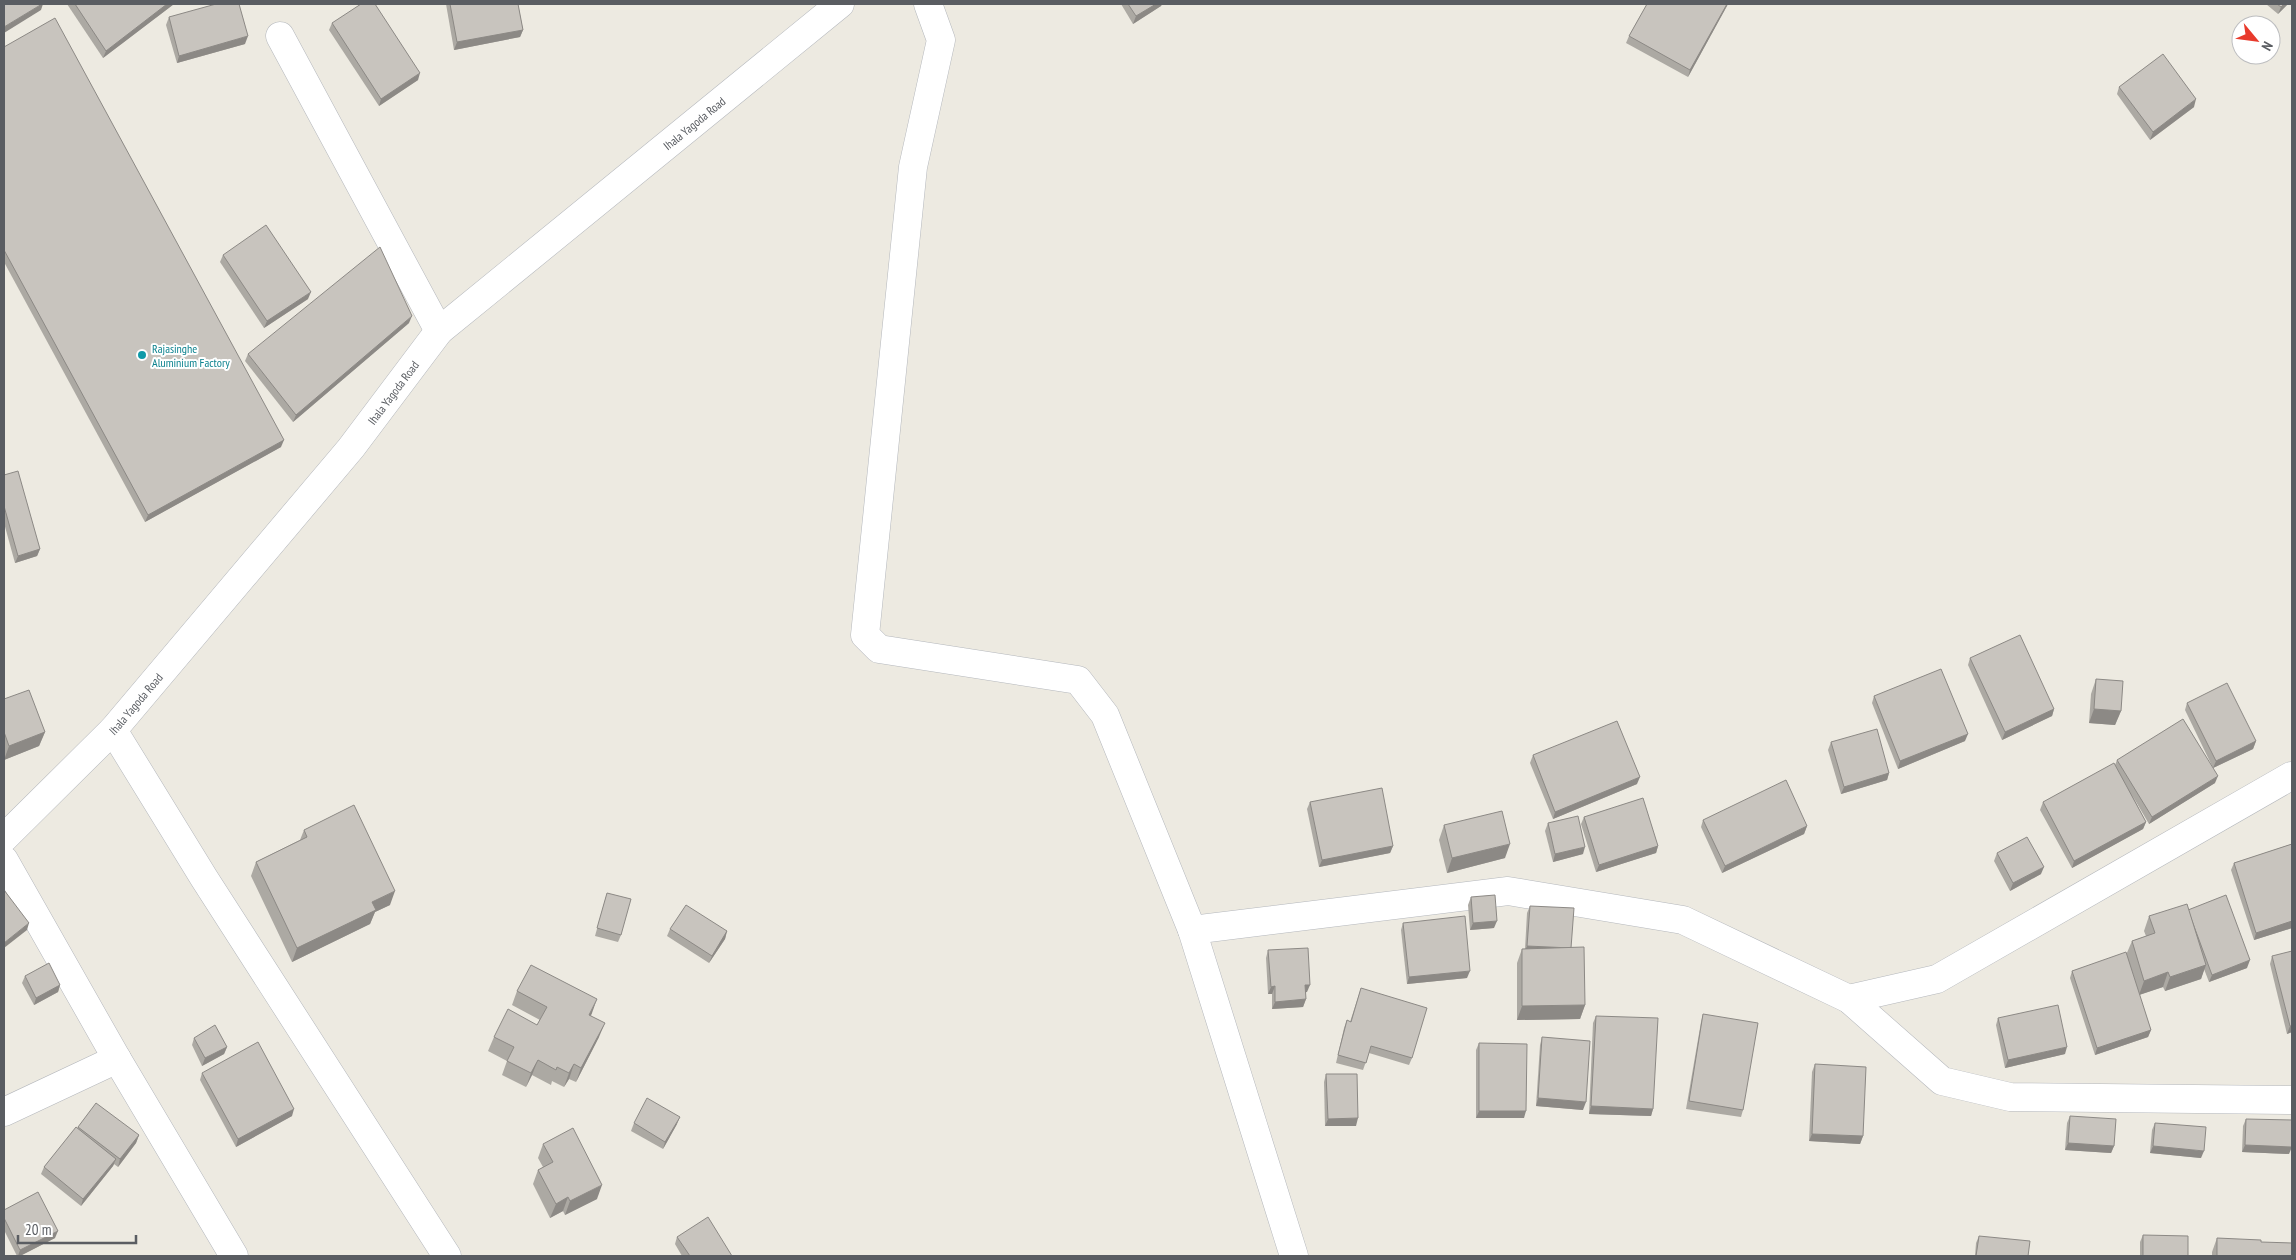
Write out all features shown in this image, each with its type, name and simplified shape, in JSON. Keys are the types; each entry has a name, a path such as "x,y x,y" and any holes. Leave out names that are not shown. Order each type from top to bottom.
{"street":[{"name":"Ihala Yagoda Road","path":"4,838 113,730 351,448 438,331 840,4"},
{"path":"928,4 940,40 913,167 865,635 879,649 1078,680 1105,714 1192,930 1294,1256"},
{"path":"280,36 438,331"},
{"path":"113,730 204,878 447,1256"},
{"path":"1849,999 1936,979 2291,776"},
{"path":"4,860 117,1059 234,1256"},
{"path":"1192,930 1508,890 1684,920 1849,999 1942,1081 2010,1097 2292,1100"},
{"path":"4,1112 117,1059"}],"building":[{"path":"4,4 42,4 4,27"},
{"path":"75,4 167,4 106,51"},
{"path":"216,4 239,4 248,36 179,56 169,17"},
{"path":"361,4 375,4 420,73 381,99 332,23"},
{"path":"450,4 518,4 523,30 457,42"},
{"path":"1128,4 1156,4 1136,16"},
{"path":"1647,4 1727,4 1690,70 1629,36"},
{"name":"Rajasinghe Aluminium Factory","path":"55,18 284,440 148,515 4,250 4,47"},
{"path":"2163,54 2196,99 2153,132 2119,87"},
{"path":"266,225 311,292 267,321 223,255"},
{"path":"380,247 412,316 296,415 248,354"},
{"path":"18,471 40,549 18,556 4,506 4,475"},
{"path":"2020,635 2054,709 2005,732 1970,658"},
{"path":"1941,669 1968,734 1900,761 1874,696"},
{"path":"2096,679 2123,681 2121,711 2094,709"},
{"path":"2227,683 2256,741 2216,761 2187,703"},
{"path":"29,690 45,732 9,746 4,732 4,699"},
{"path":"2183,719 2218,776 2152,817 2117,760"},
{"path":"1617,721 1640,777 1555,812 1533,755"},
{"path":"1877,729 1889,773 1844,787 1831,742"},
{"path":"2114,763 2146,822 2074,861 2043,802"},
{"path":"1786,780 1807,826 1725,866 1703,820"},
{"path":"1382,788 1393,846 1322,860 1310,802"},
{"path":"1643,798 1658,846 1599,865 1584,817"},
{"path":"354,805 395,891 372,902 376,910 297,948 256,862 307,837 304,830"},
{"path":"1502,811 1510,844 1452,858 1444,825"},
{"path":"1578,816 1585,847 1555,854 1548,823"},
{"path":"2027,837 2044,867 2013,883 1997,853"},
{"path":"2292,844 2292,921 2256,933 2234,863"},
{"path":"4,890 29,923 4,943"},
{"path":"607,893 631,899 621,935 597,928"},
{"path":"1495,895 1497,921 1473,923 1471,897"},
{"path":"2226,895 2250,960 2212,975 2188,910"},
{"path":"2187,904 2206,965 2170,977 2168,972 2144,981 2132,941 2155,933 2149,916"},
{"path":"686,905 727,931 712,956 670,929"},
{"path":"1530,906 1574,908 1571,948 1527,946"},
{"path":"1465,916 1470,971 1409,977 1403,923"},
{"path":"1584,947 1585,1005 1522,1006 1522,949"},
{"path":"1308,948 1310,985 1305,985 1306,999 1275,1002 1275,986 1271,987 1268,950"},
{"path":"2292,951 2292,1026 2290,1026 2272,956"},
{"path":"2126,952 2151,1030 2097,1048 2072,971"},
{"path":"49,963 60,985 36,998 25,976"},
{"path":"531,965 597,999 589,1015 605,1023 581,1068 574,1064 569,1073 557,1067 556,1070 538,1060 531,1073 507,1061 514,1047 494,1037 508,1009 537,1025 547,1007 517,991"},
{"path":"1361,988 1427,1008 1412,1058 1371,1046 1366,1063 1338,1055 1347,1020 1351,1022"},
{"path":"2058,1005 2067,1047 2008,1060 1998,1018"},
{"path":"1703,1014 1758,1023 1743,1110 1689,1101"},
{"path":"1596,1016 1658,1018 1653,1109 1591,1106"},
{"path":"215,1025 227,1047 205,1058 194,1038"},
{"path":"1542,1037 1590,1041 1586,1102 1538,1098"},
{"path":"258,1042 294,1109 238,1139 202,1073"},
{"path":"1479,1043 1527,1044 1526,1111 1479,1111"},
{"path":"1815,1064 1866,1067 1863,1136 1812,1134"},
{"path":"1326,1074 1357,1074 1358,1118 1328,1119"},
{"path":"647,1098 680,1117 665,1142 634,1123"},
{"path":"96,1103 139,1135 120,1159 78,1127"},
{"path":"2070,1116 2116,1119 2114,1146 2068,1143"},
{"path":"2246,1119 2292,1120 2292,1147 2245,1145"},
{"path":"2155,1123 2206,1127 2204,1151 2153,1146"},
{"path":"76,1127 116,1159 83,1199 44,1167"},
{"path":"573,1128 602,1185 570,1201 568,1197 556,1204 538,1170 553,1162 543,1144"},
{"path":"38,1192 58,1231 20,1250 4,1218 4,1210"},
{"path":"708,1217 732,1256 690,1256 677,1237"},
{"path":"2143,1235 2188,1236 2188,1256 2143,1256"},
{"path":"1979,1236 2030,1241 2028,1256 1976,1256"},
{"path":"2217,1238 2292,1243 2292,1256 2217,1256"}],"place":[{"name":"Rajasinghe Aluminium Factory","path":"142,355"}]}
